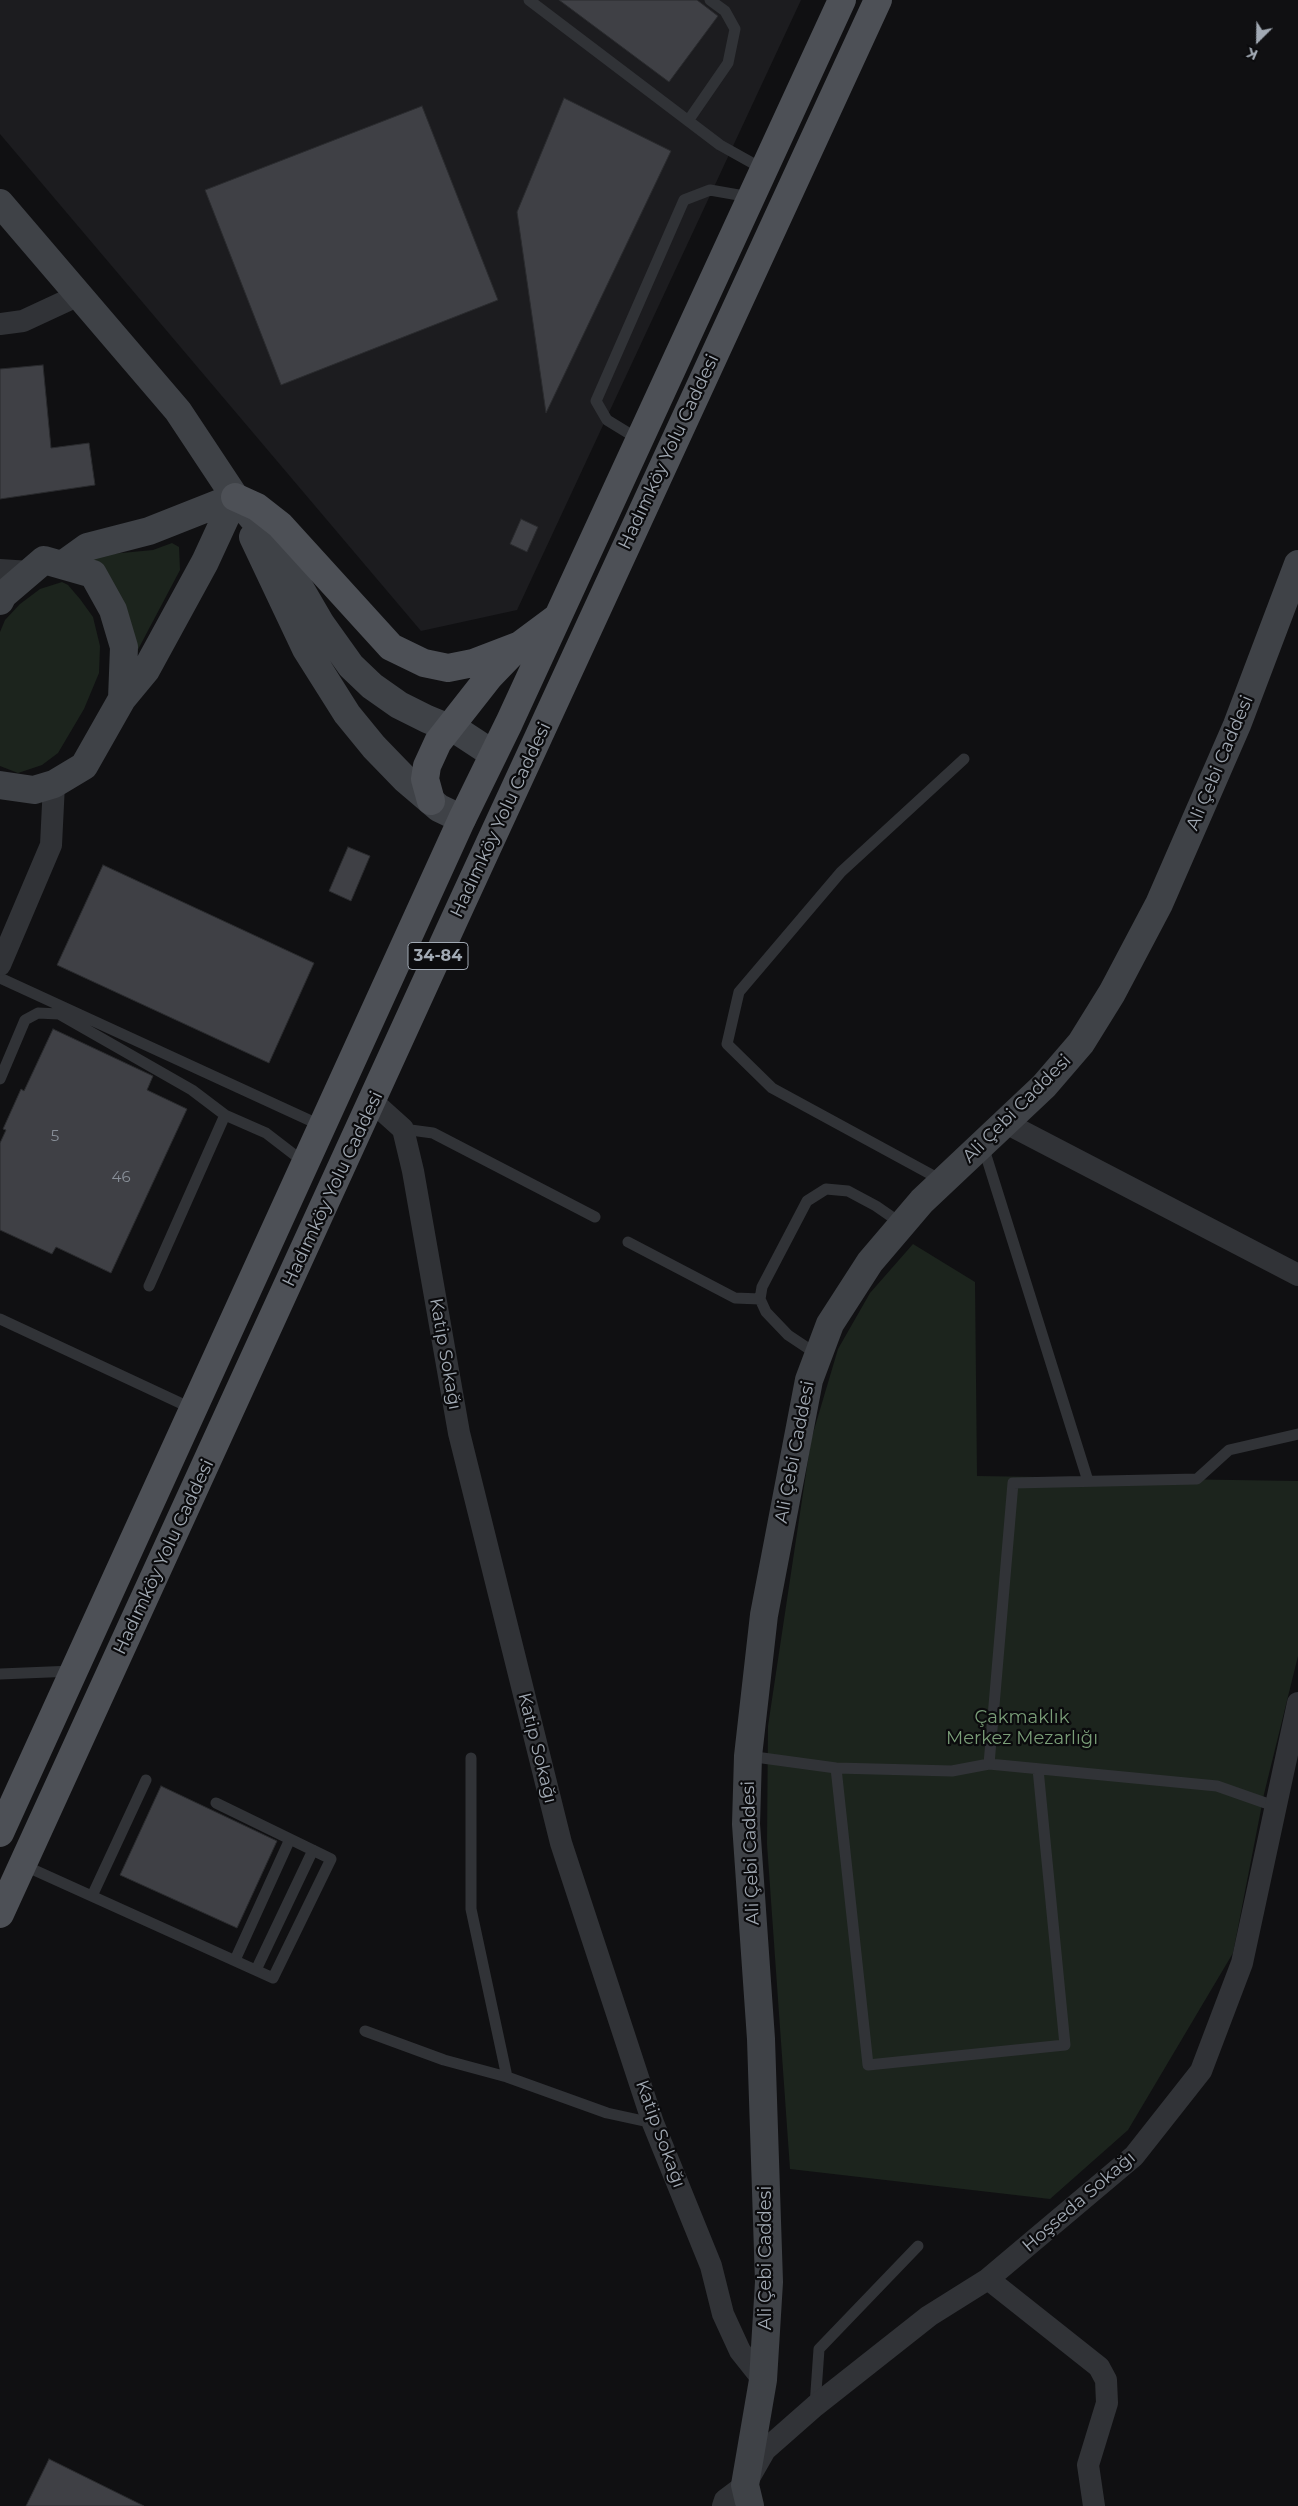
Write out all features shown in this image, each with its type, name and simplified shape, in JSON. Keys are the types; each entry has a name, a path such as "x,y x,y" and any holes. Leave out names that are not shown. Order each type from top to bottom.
{"main road":[{"name":"Hadımköy Yolu Caddesi","path":"0,1834 462,819 842,0"},
{"name":"Hadımköy Yolu Caddesi","path":"0,1914 878,0"},
{"path":"235,497 256,507 280,525 370,627 391,647 405,655 424,663 448,668 473,663 520,645"},
{"path":"431,801 425,778 427,766 438,742 489,677 520,645 556,618"},
{"path":"493,754 501,764 508,780 510,801"},
{"path":"462,819 482,826 498,827"}],"street":[{"path":"0,203 178,411 235,497 275,546 321,624 351,666 372,686 400,705 472,739 493,754"},
{"path":"0,324 22,321 79,295"},
{"path":"62,565 87,548 148,531 235,497"},
{"path":"0,785 32,790 54,784 84,766 122,699 146,670 205,562 235,497"},
{"path":"235,497 273,584 306,649 347,714 374,747 405,779 439,808 462,819"},
{"path":"0,601 3,595 44,560 93,574 113,610 124,647 122,699"},
{"name":"Ali Çebi Caddesi","path":"747,2496 763,2380 769,2282 761,2039 746,1824 748,1756 764,1615 809,1380 830,1324 870,1262 902,1224 1044,1086 1081,1042 1112,993 1159,904 1237,726 1298,564"},
{"path":"0,570 30,572"},
{"path":"0,965 50,845 54,784"},
{"path":"373,1102 402,1129"},
{"path":"1006,1124 1298,1275"},
{"name":"Katip Sokağı","path":"402,1129 413,1172 459,1433 558,1834 654,2123 711,2266 722,2314 740,2351 763,2380"},
{"name":"Hoşseda Sokağı","path":"747,2496 765,2450 815,2406 928,2316 988,2279 1134,2156 1200,2071 1242,1963 1274,1806 1298,1703"},
{"path":"988,2279 1099,2367 1106,2380 1107,2404 1088,2465 1094,2506"},
{"path":"723,2506 725,2500 747,2496"}],"lane":[{"path":"529,0 720,145 763,169"},
{"path":"688,120 728,63 735,29 725,11 710,0"},
{"path":"638,439 607,420 596,402 684,200 710,190 750,197"},
{"path":"944,1182 772,1088 727,1044 739,992 841,872 964,759"},
{"path":"0,978 323,1127"},
{"path":"0,1079 25,1020 38,1013 58,1014 192,1090 225,1115 266,1133 306,1164"},
{"path":"149,1286 225,1115"},
{"path":"402,1129 433,1133 595,1217"},
{"path":"983,1146 1088,1481"},
{"path":"818,1354 788,1334 766,1312 760,1299 762,1287 806,1202 826,1189 848,1191 876,1206 902,1224"},
{"path":"628,1242 735,1298 760,1299"},
{"path":"0,1319 194,1410"},
{"path":"989,1764 1013,1483 1197,1479 1229,1450 1298,1434"},
{"path":"0,1674 73,1671"},
{"path":"748,1756 836,1768 952,1771 989,1764 1217,1786 1274,1806"},
{"path":"471,1758 471,1909 507,2077"},
{"path":"836,1768 868,2065 1066,2046 1038,1769"},
{"path":"92,1896 146,1780"},
{"path":"23,1865 273,1978 331,1859 216,1803"},
{"path":"235,1960 290,1839"},
{"path":"256,1970 313,1850"},
{"path":"365,2032 444,2060 507,2077 607,2113 654,2123"},
{"path":"815,2406 819,2350 918,2246"}],"shaded area":[{"path":"0,0 801,0 517,610 421,631 0,134"}],"green space":[{"path":"172,543 179,547 180,570 133,659 90,556 153,550"},
{"path":"62,582 68,585 93,617 100,646 99,673 84,709 58,753 42,765 18,773 0,766 0,632 5,620 20,604 40,589"},
{"name":"Çakmaklık Merkez Mezarlığı","path":"913,1244 975,1282 977,1476 1298,1481 1298,1656 1264,1794 1233,1953 1128,2130 1050,2199 790,2169 767,1844 768,1726 811,1440 838,1349 870,1293"}],"building":[{"path":"559,0 697,0 718,16 669,82"},
{"path":"564,98 671,151 546,413 517,212"},
{"path":"422,106 498,300 281,385 205,190"},
{"path":"43,365 51,448 89,443 95,485 0,499 0,369"},
{"path":"521,519 538,527 527,552 510,544"},
{"path":"348,847 370,856 351,901 329,891"},
{"path":"103,865 314,963 269,1063 57,965"},
{"path":"53,1029 153,1076 147,1090 187,1109 111,1273 56,1247 52,1254 0,1230 0,1143 6,1130 3,1129 21,1089 24,1091"},
{"path":"161,1786 277,1841 237,1928 120,1875"},
{"path":"49,2459 144,2506 26,2506"}]}
